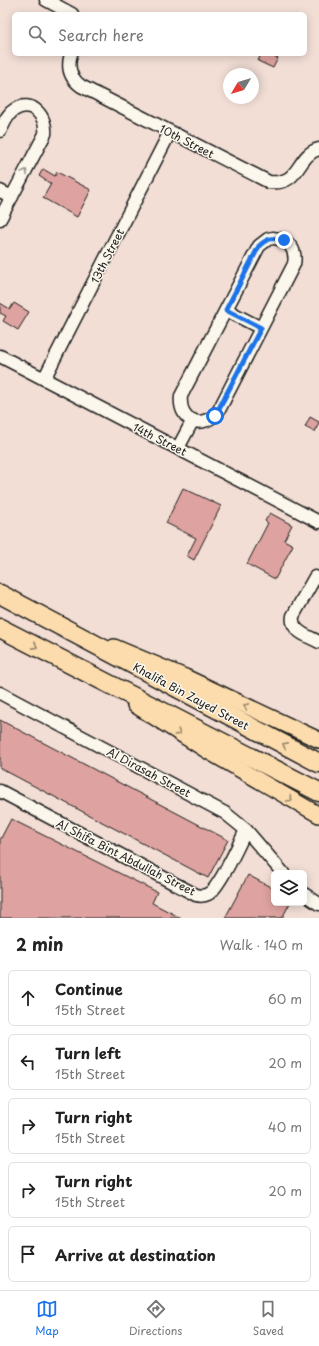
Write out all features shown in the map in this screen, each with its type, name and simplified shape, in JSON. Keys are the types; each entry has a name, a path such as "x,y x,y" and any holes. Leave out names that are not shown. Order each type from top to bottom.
{"highway":[{"name":"Khalifa Bin Zayed Street","path":"0,594 319,763"},
{"path":"0,628 319,792"}],"main road":[{"name":"Khalifa Bin Zayed Street","path":"64,628 152,662 319,740"},
{"path":"100,680 170,728 319,816"}],"street":[{"path":"46,0 68,12"},
{"name":"10th Street","path":"71,56 69,69 77,83 263,179 276,182 289,179 294,175 309,154 319,149"},
{"path":"0,131 8,115 19,107 25,107 38,111 45,121 45,134 0,219"},
{"name":"13th Street","path":"44,379 170,132"},
{"path":"0,190 12,196"},
{"path":"279,238 289,244 295,253 294,264 261,328 215,416 201,422 192,420 182,410 180,403 181,396 259,246 268,239 279,238"},
{"path":"226,310 261,328"},
{"name":"14th Street","path":"0,356 319,522"},
{"path":"178,448 192,420"},
{"path":"315,577 293,616 292,623 298,631 319,642"},
{"name":"Al Dirasah Street","path":"0,693 225,813 246,830 280,870"},
{"name":"Al Shifa Bint Abdullah Street","path":"0,791 196,895 202,896 213,891 238,848 246,830"},
{"path":"307,896 319,904"}],"building":[{"path":"260,56 274,56 278,58 273,68 258,61"},
{"path":"43,169 55,176 57,172 91,190 77,217 43,198 51,184 39,176"},
{"path":"0,303 10,309 14,303 29,312 18,330 3,321 6,316 0,313"},
{"path":"310,417 319,422 315,432 305,427"},
{"path":"183,488 221,506 194,560 187,556 196,538 166,523"},
{"path":"270,513 292,525 284,540 293,545 275,579 247,564 268,523 265,521"},
{"path":"0,720 228,840 208,878 0,768"},
{"path":"11,819 157,892 152,903 181,918 0,918 0,840"},
{"path":"248,875 271,887 271,906 288,906 282,918 225,918"}],"route":[{"path":"215,416 261,328 226,310 259,246 268,239 279,238 284,240"}]}
